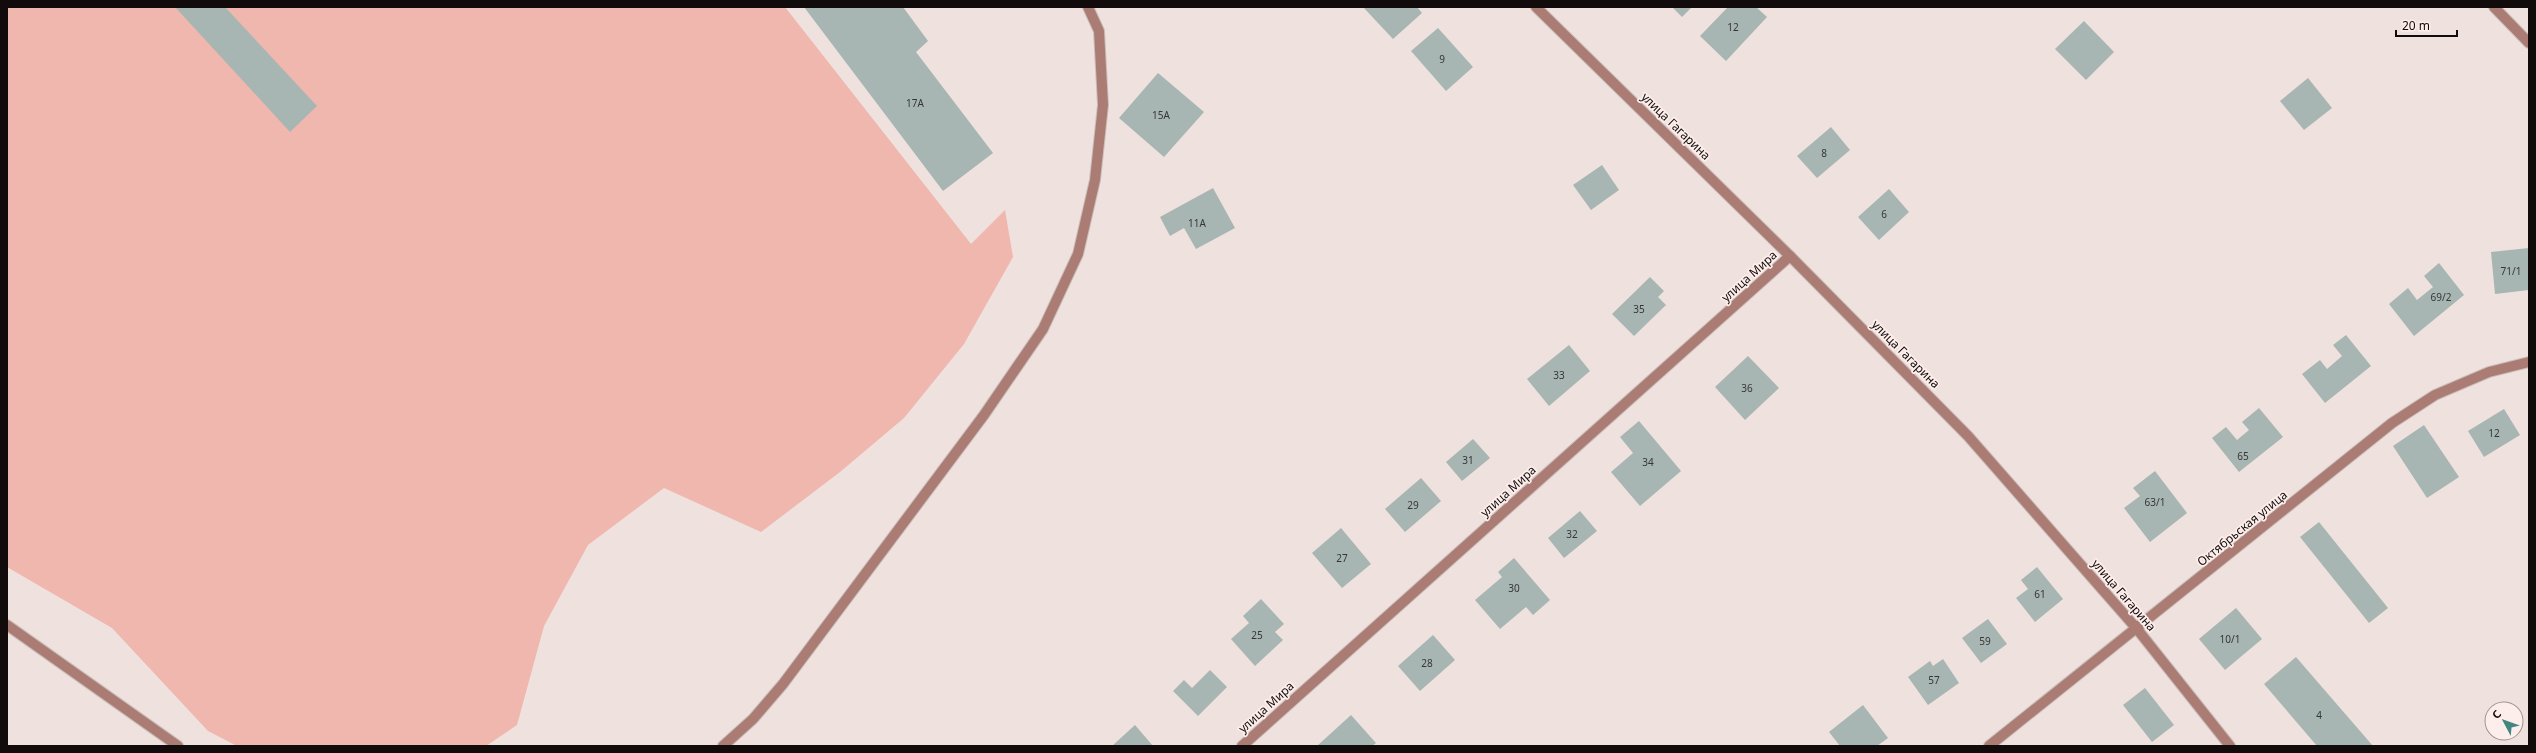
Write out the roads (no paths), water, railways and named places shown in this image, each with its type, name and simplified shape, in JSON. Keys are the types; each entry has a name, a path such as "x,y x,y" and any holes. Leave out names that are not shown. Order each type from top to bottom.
{"street":[{"path":"723,746 753,719 783,684 984,415 1043,330 1078,254 1095,180 1103,105 1099,31 1088,7"},
{"name":"улица Гагарина","path":"1536,7 1790,256 1968,436 2137,629 2230,746"},
{"path":"2494,7 2529,43"},
{"name":"улица Мира","path":"1242,746 1790,256"},
{"name":"Октябрьская улица","path":"1990,746 2392,423 2435,395 2489,372 2529,362"},
{"path":"7,625 178,746"}]}
